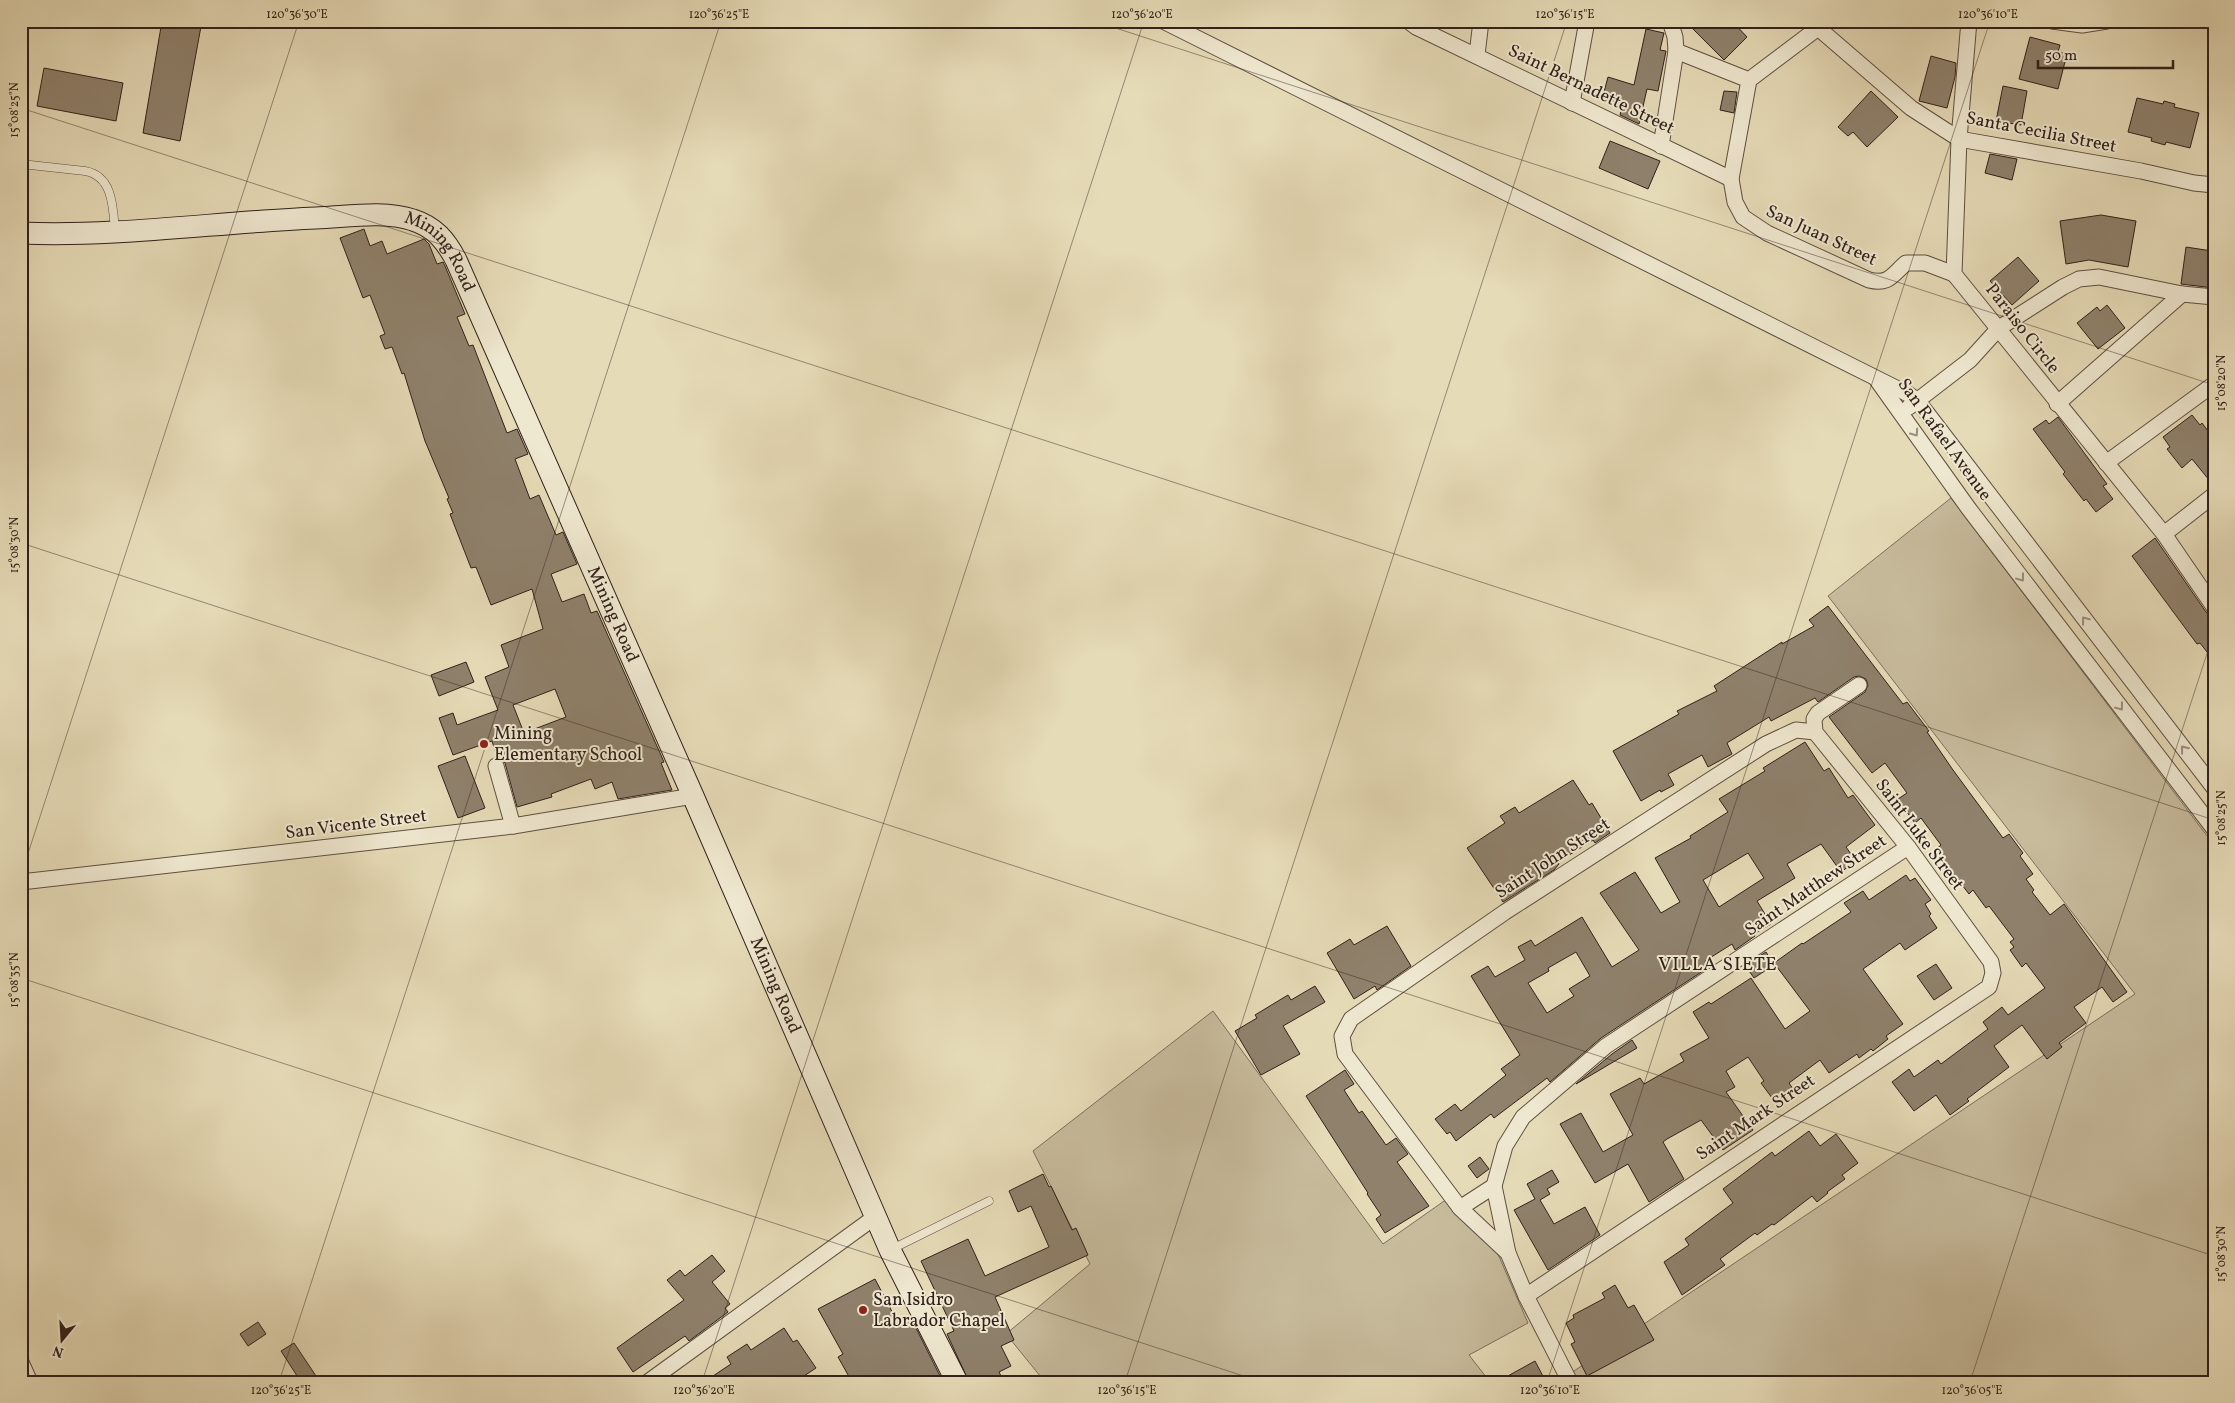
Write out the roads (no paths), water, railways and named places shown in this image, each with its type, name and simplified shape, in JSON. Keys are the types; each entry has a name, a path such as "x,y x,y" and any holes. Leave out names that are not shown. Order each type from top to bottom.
{"street":[{"path":"1163,21 1876,378"},
{"name":"Saint Bernadette Street","path":"1408,21 1416,28 1478,55 1572,103 1731,179"},
{"path":"1478,55 1481,21"},
{"path":"1572,103 1587,21"},
{"path":"1661,146 1676,51 1675,37 1670,21"},
{"path":"1954,274 1959,139 1968,21"},
{"path":"2052,21 2082,25 2107,21"},
{"path":"1676,51 1749,80 1814,25"},
{"name":"Santa Cecilia Street","path":"1814,25 1911,108 1959,139 2141,171 2194,183 2214,185"},
{"name":"San Juan Street","path":"1749,80 1731,179 1735,202 1742,217 1752,225 1859,276 1878,282 1887,281 1906,263 1925,263 1954,274"},
{"name":"Mining Road","path":"21,233 115,232 202,224 374,216 412,220 428,226 440,235 456,260 693,796 875,1217 957,1382"},
{"name":"Paraiso Circle","path":"1954,274 2164,534 2211,600"},
{"path":"1901,413 1970,360 1998,328 2079,279 2098,277 2182,294 2214,297"},
{"path":"2058,404 2182,294"},
{"name":"San Rafael Avenue","path":"1876,378 1899,388 1917,400 2214,788"},
{"name":"San Rafael Avenue","path":"1876,378 2004,556 2214,829"},
{"path":"2106,463 2214,384"},
{"path":"2164,534 2214,495"},
{"path":"2004,556 2025,541"},
{"path":"1815,732 1814,720 1818,713 1859,685"},
{"path":"2136,727 2156,713"},
{"name":"Saint John Street","path":"1460,1208 1345,1054 1342,1036 1351,1018 1505,912 1766,744 1796,730 1815,732"},
{"name":"Saint Luke Street","path":"1815,732 1908,847 1991,962"},
{"path":"496,766 513,826"},
{"name":"San Vicente Street","path":"21,882 513,826 693,796"},
{"name":"Saint Matthew Street","path":"1508,1253 1494,1186 1505,1146 1523,1117 1606,1046 1908,847"},
{"name":"Saint Mark Street","path":"1526,1296 1989,987 1992,973 1991,962"},
{"path":"1494,1186 1460,1208 1508,1253 1526,1296 1570,1382"},
{"path":"648,1382 875,1217"},
{"path":"21,1362 30,1382"}],"lane":[{"path":"21,164 85,171 94,173 102,178 110,192 115,232"},
{"path":"890,1250 990,1201"}],"place":[{"name":"Mining Elementary School","path":"484,744"},
{"name":"San Isidro Labrador Chapel","path":"863,1310"}],"district":[{"name":"VILLA SIETE","path":"1718,965"}]}
